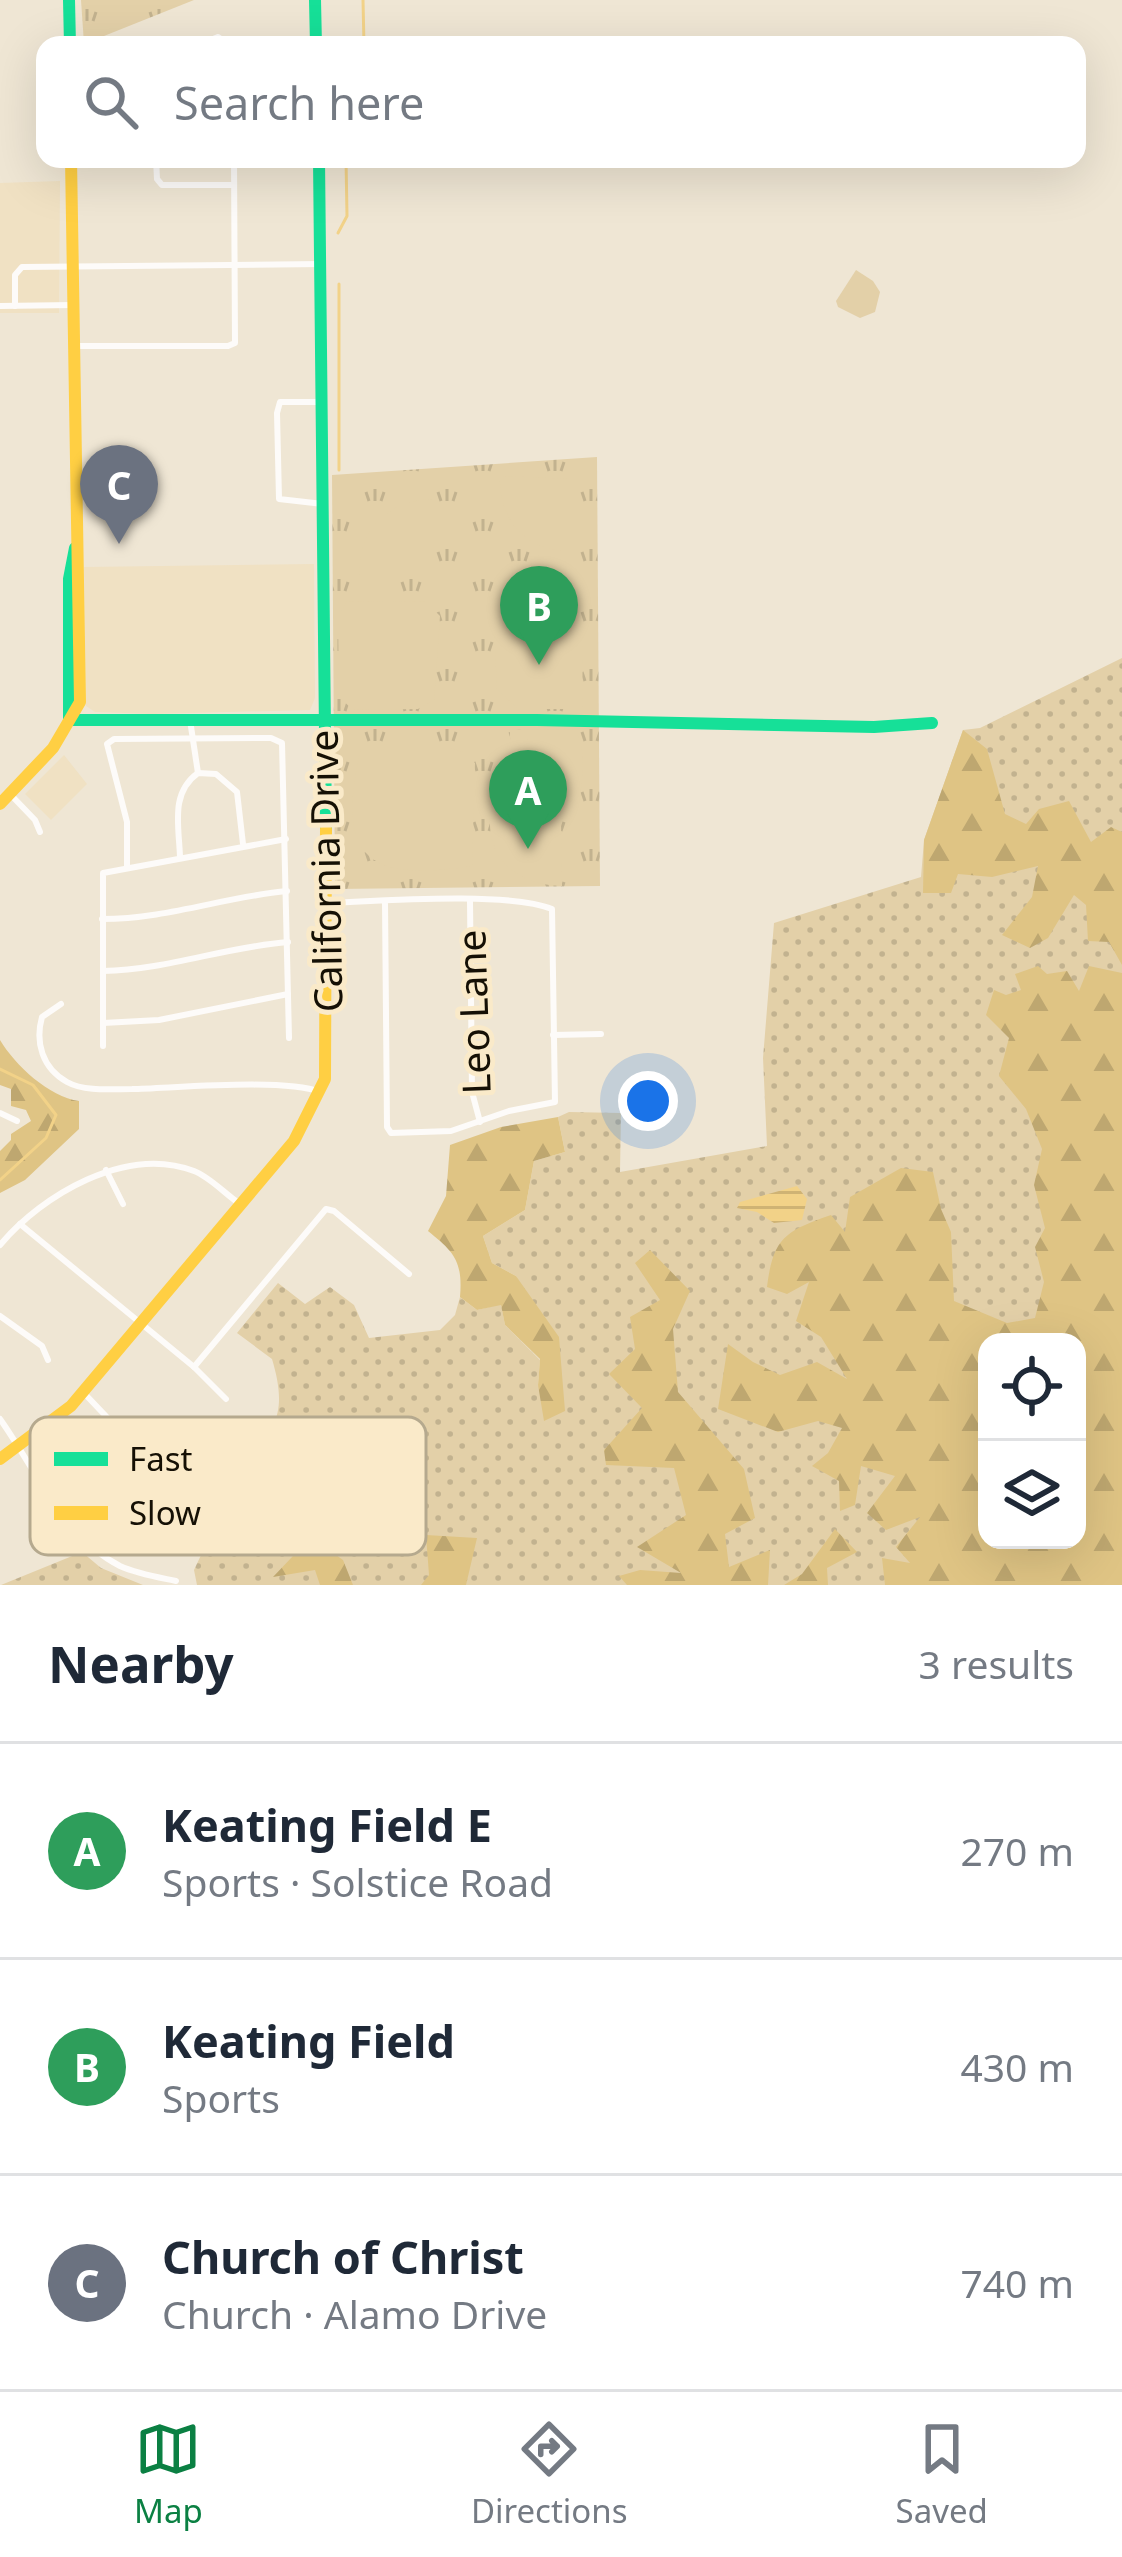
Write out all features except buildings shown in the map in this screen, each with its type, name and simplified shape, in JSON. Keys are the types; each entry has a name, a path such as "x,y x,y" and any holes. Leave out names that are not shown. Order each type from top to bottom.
{"street":[{"path":"69,0 70,36"},
{"path":"315,0 316,36"},
{"path":"40,832 35,820 5,799 59,740 80,702 83,646 81,565 75,548 71,168"},
{"path":"156,168 162,185 234,185"},
{"path":"73,346 231,346 237,339 235,168"},
{"name":"California Drive","path":"54,1417 83,1393 294,1141 320,1092 328,1048 319,168"},
{"path":"15,306 15,275 22,268 322,264"},
{"path":"0,306 73,305"},
{"path":"323,402 280,402 277,413 279,500 323,504"},
{"path":"69,720 70,563 75,548"},
{"path":"70,563 83,646"},
{"path":"69,720 874,727 932,722"},
{"path":"190,720 198,773"},
{"path":"127,868 127,822 107,744 114,740 271,738 282,742 289,1038"},
{"path":"180,857 178,798 198,773 216,774 237,792 243,844"},
{"path":"103,1046 103,873 286,838"},
{"path":"102,919 159,917 237,897 286,891"},
{"path":"326,903 385,902 470,901 540,904 552,909 555,1102 509,1111 451,1131 391,1132 387,1127 385,902"},
{"name":"Leo Lane","path":"470,901 472,1092 480,1122"},
{"path":"103,971 154,969 287,942"},
{"path":"103,1023 159,1020 288,994"},
{"path":"61,1004 42,1017 40,1051 56,1073 78,1086 308,1087 320,1092"},
{"path":"554,1035 601,1034"},
{"path":"0,1113 17,1121"},
{"path":"0,1245 20,1224 89,1176 106,1170 191,1169 240,1204"},
{"path":"106,1170 123,1204"},
{"path":"194,1367 324,1210 334,1211 409,1274"},
{"path":"20,1224 194,1367 226,1399"},
{"path":"0,1316 42,1346 48,1360"},
{"path":"83,1393 106,1417"},
{"path":"0,1419 30,1463"},
{"name":"California Drive","path":"0,1459 30,1437"},
{"path":"103,1555 124,1568 176,1581"}],"shaded area":[{"path":"60,181 59,313 0,313 0,183"},
{"path":"314,564 315,698 310,710 152,714 95,712 86,706 84,567"},
{"path":"64,755 87,784 51,820 25,794"},
{"path":"797,1186 807,1199 802,1220 774,1223 757,1212 737,1208 740,1202"}],"green space":[{"path":"81,0 194,0 104,36 83,36"},
{"path":"856,270 880,292 875,312 860,318 838,307 836,301"},
{"path":"597,457 600,886 335,889 332,475"},
{"path":"500,476 572,483 572,551 541,546 518,530 504,506"},
{"path":"434,499 434,567 426,575 360,575 364,543 379,520 403,505"},
{"path":"347,601 426,602 440,616 434,700 418,709 353,710 339,697 338,617"},
{"path":"494,623 576,623 583,640 582,709 518,709 497,689"},
{"path":"1122,658 1122,1585 197,1585 194,1570 201,1555 426,1555 426,1417 277,1417 279,1393 272,1359 237,1333 278,1283 305,1304 330,1287 354,1305 369,1338 440,1330 455,1315 460,1297 477,1310 501,1304 505,1325 540,1360 538,1385 564,1411 516,1276 492,1263 483,1236 525,1210 534,1161 565,1152 558,1117 569,1112 621,1113 620,1172 767,1146 763,1058 774,923 921,877 924,840 963,730 980,728"},
{"path":"510,729 574,730 582,754 580,801 551,796 528,781 514,758"},
{"path":"963,730 987,749 1005,814 1026,824 1039,809 1069,801 1091,842 1111,827 1122,832 1122,965 1109,942 1088,941 1086,905 1074,895 1048,938 1030,948 1002,935 1032,897 1038,866 992,877 958,874 951,893 923,893 924,840"},
{"path":"361,748 451,748 475,763 472,866 406,870 383,865 367,854 357,837 353,814"},
{"path":"490,815 553,816 561,822 562,886 532,881 509,868 494,846"},
{"path":"1038,966 1047,974 1067,971 1079,991 1089,966 1122,973 1122,1585 885,1585 882,1558 910,1563 896,1547 920,1517 886,1530 867,1513 895,1476 861,1466 855,1505 840,1511 839,1481 812,1466 828,1453 842,1428 818,1421 778,1432 718,1409 728,1344 780,1375 817,1362 847,1379 821,1337 796,1321 809,1282 787,1294 767,1287 773,1257 792,1232 831,1215 845,1232 850,1197 901,1168 933,1172 951,1232 954,1301 1007,1323 1035,1318 1044,1282 1035,1247 1045,1228 1034,1185 1042,1149 1026,1109 999,1076 1009,1038 986,1015 994,990 1006,995 1021,990 1015,974"},
{"path":"0,1040 34,1078 79,1101 79,1129 25,1180 0,1193 0,1151 11,1134 31,1121 26,1110 11,1106 11,1089 0,1085"},
{"path":"558,1117 565,1152 534,1161 525,1210 483,1236 492,1263 516,1276 559,1337 565,1411 544,1421 538,1385 540,1359 505,1325 501,1305 477,1310 460,1297 455,1258 428,1231 446,1196 450,1145 501,1127"},
{"path":"650,1250 690,1291 673,1329 678,1392 744,1469 755,1518 725,1534 729,1567 770,1550 768,1585 627,1585 619,1576 640,1570 681,1573 637,1547 686,1515 674,1468 606,1465 604,1450 642,1408 609,1374 635,1349 630,1317 660,1300 635,1263"},
{"path":"835,1529 857,1552 827,1568 828,1585 784,1585 802,1574"},
{"path":"426,1535 477,1538 466,1585 421,1585 429,1575"},
{"path":"75,1555 86,1555 101,1568 143,1585 1,1585"},
{"path":"294,1555 336,1555 353,1585 320,1585 315,1570 273,1577"}],"waterway":[{"path":"363,0 364,36"},
{"path":"338,233 347,216 346,168"},
{"path":"339,284 339,470"},
{"path":"0,1069 33,1085 56,1115 46,1138 0,1180"}],"traffic: fast":[{"path":"69,0 70,36"},
{"path":"315,0 316,36"},
{"path":"319,168 326,829"},
{"path":"69,718 69,579 75,548"},
{"path":"72,570 78,632"},
{"path":"69,720 537,720 874,727 932,723"}],"traffic: slow":[{"path":"0,804 53,748 80,702 71,168"},
{"path":"56,1417 71,1406 294,1141 325,1079 326,829"},
{"path":"0,1459 30,1437"}],"place":[{"name":"Church of Christ","path":"119,544"},
{"name":"Keating Field","path":"539,665"},
{"name":"Keating Field E","path":"528,849"}]}
